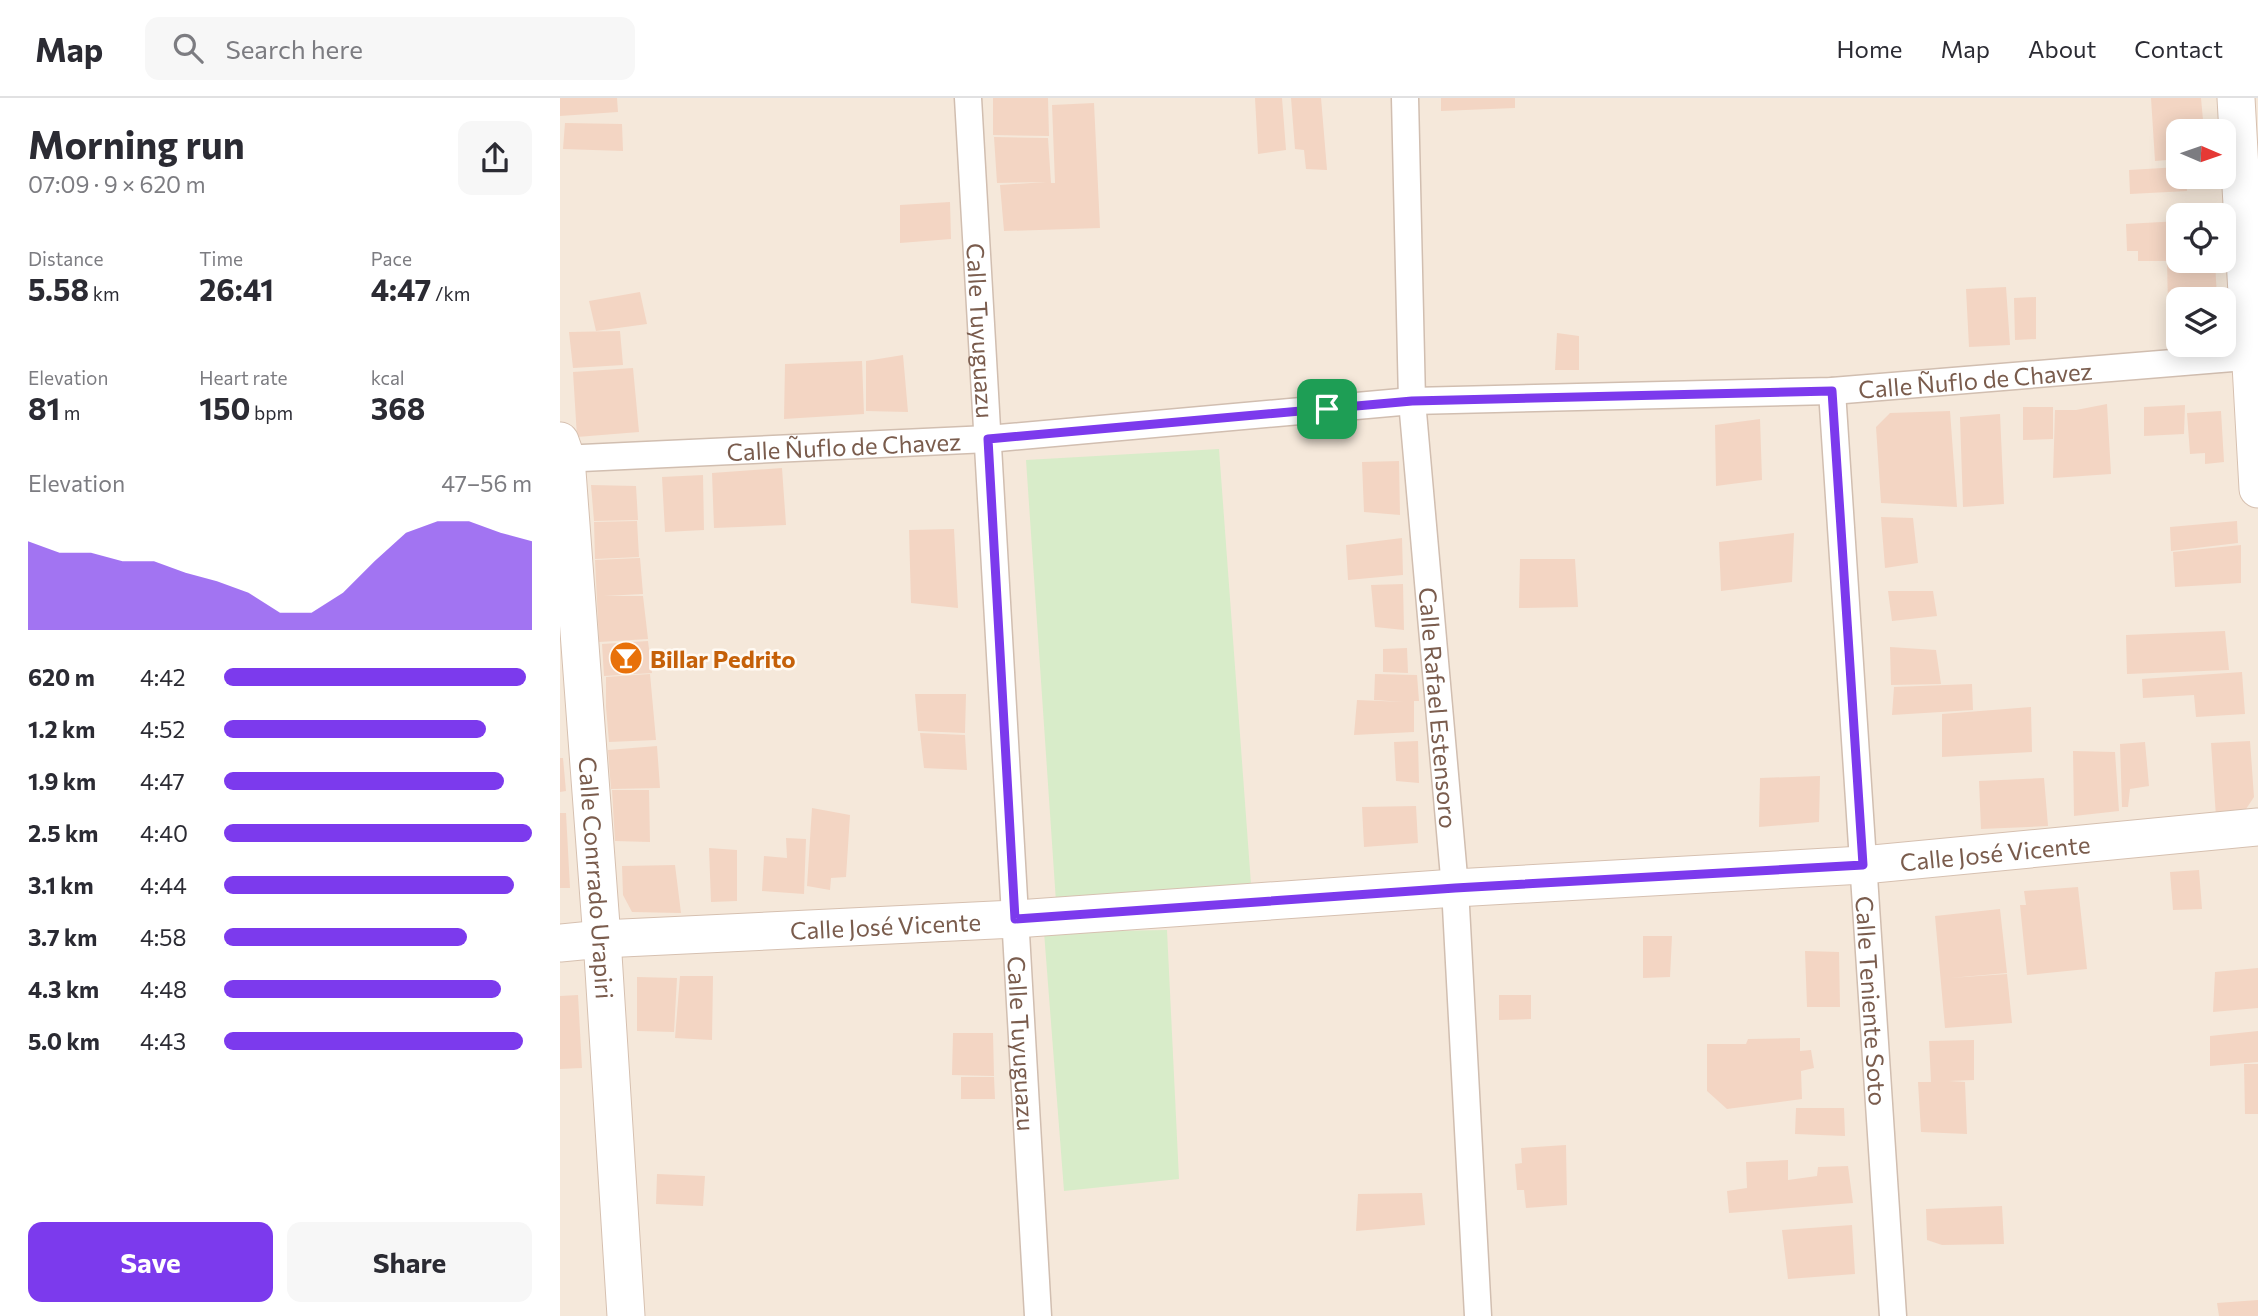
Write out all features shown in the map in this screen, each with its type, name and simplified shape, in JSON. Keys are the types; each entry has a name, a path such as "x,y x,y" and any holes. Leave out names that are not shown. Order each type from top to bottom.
{"street":[{"name":"Calle Tuyuguazu","path":"968,98 1038,1316"},
{"name":"Calle Rafael Estensoro","path":"1405,98 1412,401 1455,888 1478,1316"},
{"path":"2236,98 2254,357 2258,489"},
{"name":"Calle Ñuflo de Chavez","path":"562,453 988,439 1412,401 1832,391 2254,357"},
{"name":"Calle Teniente Soto","path":"1832,391 1892,1316"},
{"name":"Calle Conrrado Urapiri","path":"562,453 602,939 626,1316"},
{"name":"Calle José Vicente","path":"560,943 1015,919 1455,888 1863,865 2258,827"}],"shaded area":[{"path":"560,98 2258,98 2258,1316 560,1316"}],"green space":[{"path":"1219,449 1251,884 1056,902 1026,460"},
{"path":"1167,930 1179,1179 1064,1191 1044,932"}],"building":[{"path":"560,98 617,98 618,112 560,116"},
{"path":"993,98 1048,98 1049,136 993,135"},
{"path":"1255,98 1282,98 1286,150 1258,154"},
{"path":"1291,98 1321,98 1327,170 1306,169 1304,150 1295,149"},
{"path":"1441,98 1515,98 1515,108 1441,111"},
{"path":"2151,98 2201,98 2203,119 2166,119 2166,160 2155,161"},
{"path":"1094,103 1100,228 1004,231 1000,185 1047,182 997,183 994,137 1048,138 1051,183 1055,183 1052,105"},
{"path":"565,123 622,124 623,151 563,149"},
{"path":"2166,168 2166,189 2187,191 2130,194 2129,170"},
{"path":"950,202 951,239 900,243 900,205"},
{"path":"2166,222 2166,261 2138,261 2138,251 2127,251 2126,224"},
{"path":"2167,273 2216,273 2216,287 2168,287"},
{"path":"2006,287 2010,345 1969,347 1966,289"},
{"path":"640,292 647,324 596,331 589,301"},
{"path":"2036,297 2036,339 2015,340 2014,298"},
{"path":"620,331 623,365 573,368 569,332"},
{"path":"1557,333 1579,336 1579,370 1555,370"},
{"path":"903,355 908,412 866,411 866,361"},
{"path":"862,361 864,414 784,419 785,364"},
{"path":"633,368 639,432 577,437 573,372"},
{"path":"2107,404 2111,474 2053,478 2055,410 2076,410"},
{"path":"2185,405 2184,434 2144,436 2144,407"},
{"path":"2023,407 2053,407 2053,439 2023,440"},
{"path":"1950,411 1957,507 1881,503 1876,427 1890,413"},
{"path":"2221,411 2224,462 2205,464 2205,453 2190,454 2187,413"},
{"path":"2000,414 2004,504 1963,507 1960,417"},
{"path":"1760,419 1762,480 1716,486 1715,425"},
{"path":"1399,461 1400,515 1364,512 1362,462"},
{"path":"782,468 786,525 714,528 712,473"},
{"path":"703,475 704,530 665,532 662,477"},
{"path":"591,485 636,486 638,520 594,521"},
{"path":"1881,517 1913,518 1918,563 1885,568"},
{"path":"637,521 639,557 595,559 594,522"},
{"path":"2237,521 2238,543 2171,551 2170,527"},
{"path":"954,529 958,608 911,603 909,530"},
{"path":"1794,533 1792,582 1721,591 1719,542"},
{"path":"1402,538 1403,575 1348,580 1346,545"},
{"path":"2241,545 2241,583 2175,587 2173,552"},
{"path":"640,558 643,594 604,596 643,596 648,639 599,642 595,560"},
{"path":"1520,559 1575,559 1578,607 1519,608"},
{"path":"1403,584 1404,630 1375,627 1371,585"},
{"path":"1888,591 1933,591 1937,616 1892,621"},
{"path":"2225,631 2229,670 2127,674 2126,635"},
{"name":"Billar Pedrito","path":"648,641 652,673 604,676 602,644"},
{"path":"1890,647 1936,650 1941,684 1891,685"},
{"path":"1407,648 1408,673 1383,672 1383,649"},
{"path":"2242,672 2245,714 2196,717 2194,695 2143,698 2142,679"},
{"path":"650,674 656,740 609,742 606,677"},
{"path":"1375,674 1417,675 1419,701 1414,701 1414,732 1354,735 1357,700 1404,702 1374,700"},
{"path":"1972,684 1973,710 1892,715 1894,687"},
{"path":"915,694 966,694 965,733 918,731"},
{"path":"2031,707 2032,752 1942,757 1942,714"},
{"path":"920,733 965,735 967,770 924,768"},
{"path":"1418,741 1419,783 1396,781 1394,742"},
{"path":"2250,741 2254,797 2242,815 2216,817 2211,743"},
{"path":"2145,742 2149,786 2130,789 2128,807 2122,807 2120,744"},
{"path":"657,746 660,788 611,789 608,750"},
{"path":"2073,751 2115,752 2119,811 2074,816"},
{"path":"560,758 563,758 566,791 560,792"},
{"path":"1820,776 1819,822 1759,827 1760,778"},
{"path":"2044,778 2048,826 1981,829 1979,781"},
{"path":"612,790 649,790 650,842 615,841"},
{"path":"1416,806 1418,843 1364,847 1362,807"},
{"path":"812,808 850,815 846,877 831,878 830,890 807,886"},
{"path":"560,813 566,813 570,888 560,888"},
{"path":"786,838 806,839 804,894 762,891 764,856 787,858"},
{"path":"709,848 737,850 737,901 711,902"},
{"path":"675,865 681,913 632,912 623,895 622,866"},
{"path":"2199,870 2202,909 2173,910 2170,872"},
{"path":"2078,887 2087,969 2027,975 2020,905 2026,905 2024,891"},
{"path":"2000,909 2007,973 1950,978 2007,974 2012,1023 1945,1028 1935,916"},
{"path":"1643,936 1672,936 1670,977 1643,978"},
{"path":"1805,951 1839,952 1840,1007 1807,1007"},
{"path":"2258,968 2258,1008 2213,1012 2215,972"},
{"path":"680,976 713,976 712,1040 675,1038"},
{"path":"637,977 677,978 674,1032 637,1031"},
{"path":"578,995 582,1068 560,1069 560,996"},
{"path":"1499,995 1531,995 1531,1019 1499,1020"},
{"path":"2258,1031 2258,1062 2210,1066 2210,1036"},
{"path":"953,1033 993,1033 994,1076 952,1075"},
{"path":"1800,1038 1800,1051 1811,1050 1814,1068 1801,1071 1802,1099 1727,1109 1707,1091 1707,1044 1746,1044 1748,1039"},
{"path":"1974,1040 1974,1080 1949,1081 1965,1082 1967,1134 1921,1132 1918,1082 1931,1082 1929,1041"},
{"path":"2244,1064 2258,1064 2258,1114 2245,1114"},
{"path":"961,1077 994,1077 995,1099 961,1099"},
{"path":"1796,1108 1844,1108 1845,1136 1795,1134"},
{"path":"1566,1145 1567,1205 1526,1208 1524,1190 1517,1190 1515,1164 1522,1163 1521,1148"},
{"path":"1788,1160 1788,1180 1817,1176 1818,1167 1848,1166 1853,1203 1729,1213 1727,1191 1747,1188 1746,1162"},
{"path":"657,1174 705,1176 703,1206 656,1204"},
{"path":"1422,1193 1425,1225 1356,1231 1358,1194"},
{"path":"2002,1206 2004,1244 1942,1245 1927,1240 1926,1209"},
{"path":"1852,1225 1855,1274 1788,1279 1782,1230"},
{"path":"2258,1300 2258,1316 2219,1316 2217,1303"}],"place":[{"name":"Billar Pedrito","path":"626,658"}],"route":[{"path":"1832,391 1863,865 1455,888 1015,919 988,439 1327,409 1412,401 1832,391"}]}
